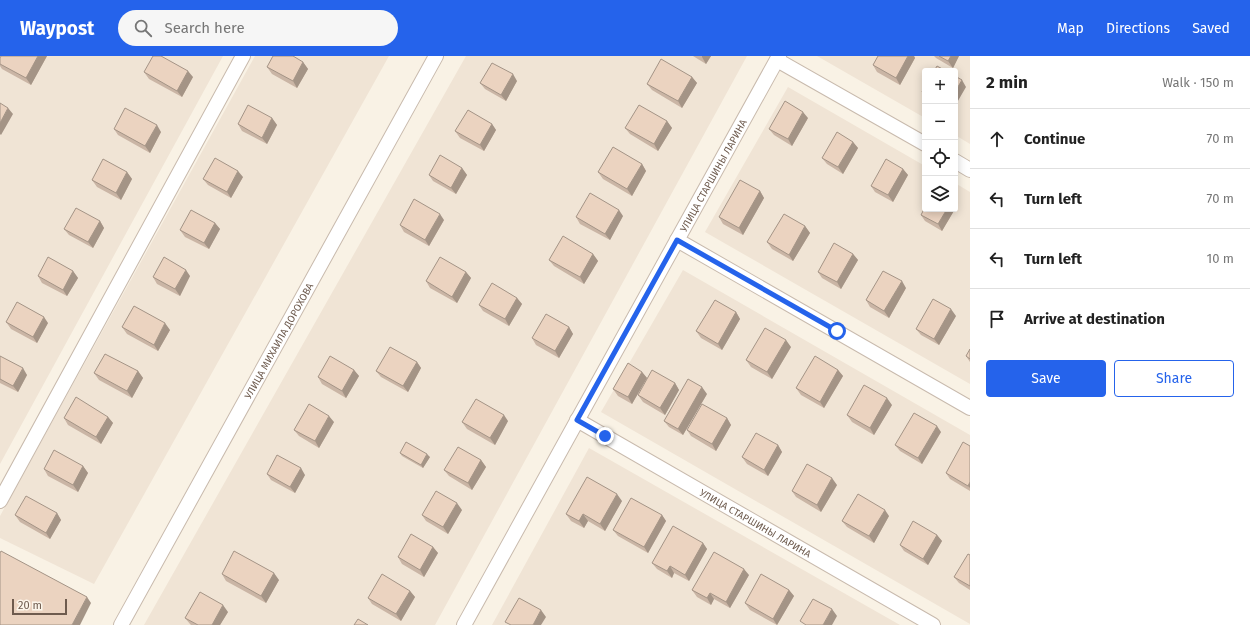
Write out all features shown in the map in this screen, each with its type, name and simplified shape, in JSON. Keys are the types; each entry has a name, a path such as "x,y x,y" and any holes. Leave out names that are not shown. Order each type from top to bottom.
{"street":[{"path":"0,501 243,56"},
{"name":"УЛИЦА МИХАИЛА ДОРОХОВА","path":"120,625 436,56"},
{"path":"778,58 922,142"},
{"name":"УЛИЦА СТАРШИНЫ ЛАРИНА","path":"464,625 778,58"},
{"path":"958,163 970,170"},
{"path":"677,240 970,408"},
{"name":"УЛИЦА СТАРШИНЫ ЛАРИНА","path":"577,420 933,625"}],"shaded area":[{"path":"0,56 223,56 0,464"},
{"path":"255,56 389,56 94,584 0,538 0,516"},
{"path":"466,56 747,56 435,625 144,625"},
{"path":"817,56 970,56 970,144 958,137 958,68 922,68 922,116"},
{"path":"788,87 922,164 922,212 958,212 958,185 970,192 970,384 705,232"},
{"path":"683,270 970,435 970,624 601,412"},
{"path":"589,448 900,625 492,625"}],"building":[{"path":"1,56 38,56 26,78 0,64"},
{"path":"153,56 161,56 188,71 177,91 144,72"},
{"path":"273,56 293,56 303,62 293,81 267,67"},
{"path":"878,56 908,56 896,78 873,65"},
{"path":"939,56 951,56 948,61"},
{"path":"661,59 692,77 678,101 647,84"},
{"path":"492,63 513,74 501,95 480,83"},
{"path":"958,78 962,80 958,87"},
{"path":"785,101 803,112 788,139 769,129"},
{"path":"0,103 8,108 0,123"},
{"path":"248,105 272,118 262,138 238,124"},
{"path":"639,105 667,121 654,144 625,128"},
{"path":"125,108 157,125 145,146 114,129"},
{"path":"468,110 492,124 480,145 455,131"},
{"path":"837,132 853,142 838,167 822,158"},
{"path":"613,147 642,164 627,189 598,172"},
{"path":"440,155 462,168 451,188 429,175"},
{"path":"215,158 238,171 227,192 203,179"},
{"path":"103,159 127,172 116,193 92,180"},
{"path":"886,159 903,169 888,195 871,186"},
{"path":"740,180 760,191 739,228 719,217"},
{"path":"590,193 619,210 605,234 576,217"},
{"path":"414,199 440,214 425,240 400,225"},
{"path":"76,208 100,221 88,242 64,229"},
{"path":"191,210 215,223 204,243 180,230"},
{"path":"922,212 945,212 938,224 921,215"},
{"path":"784,214 805,226 789,255 767,242"},
{"path":"563,236 593,254 580,277 549,260"},
{"path":"834,243 853,254 837,282 818,272"},
{"path":"48,257 73,271 63,290 38,276"},
{"path":"164,257 186,270 175,289 153,277"},
{"path":"440,257 466,272 452,297 426,281"},
{"path":"883,271 902,281 884,311 866,300"},
{"path":"492,283 517,298 505,319 479,305"},
{"path":"933,299 951,309 934,339 916,329"},
{"path":"715,300 736,312 718,344 696,331"},
{"path":"17,302 44,317 33,337 6,322"},
{"path":"134,306 165,323 154,345 122,327"},
{"path":"546,314 569,327 555,351 532,338"},
{"path":"765,328 786,340 767,372 746,360"},
{"path":"390,347 417,362 403,386 376,371"},
{"path":"970,349 970,359 966,356"},
{"path":"105,354 138,371 127,391 94,373"},
{"path":"0,356 23,368 13,386 0,379"},
{"path":"330,356 354,370 342,391 318,377"},
{"path":"815,356 838,370 820,402 796,388"},
{"path":"628,363 642,372 628,397 613,389"},
{"path":"652,370 675,383 660,408 638,395"},
{"path":"688,379 702,387 678,429 664,421"},
{"path":"864,385 887,398 870,428 847,415"},
{"path":"76,397 108,417 96,437 64,418"},
{"path":"476,399 504,415 490,438 462,422"},
{"path":"309,404 329,416 315,441 294,430"},
{"path":"702,404 727,418 712,444 687,430"},
{"path":"914,413 937,426 918,458 895,445"},
{"path":"756,433 778,445 764,470 742,457"},
{"path":"406,442 427,454 421,465 400,453"},
{"path":"963,442 970,446 970,482 968,486 946,473"},
{"path":"458,447 481,460 468,483 444,470"},
{"path":"54,450 83,466 73,485 44,469"},
{"path":"277,455 301,468 290,487 267,474"},
{"path":"807,464 832,478 817,505 792,491"},
{"path":"587,477 617,494 600,524 583,514 579,521 566,514"},
{"path":"436,491 457,503 443,527 422,515"},
{"path":"858,494 885,510 869,536 842,521"},
{"path":"26,496 57,513 46,533 15,515"},
{"path":"631,498 662,515 644,547 613,530"},
{"path":"913,521 937,535 923,559 900,545"},
{"path":"673,526 703,543 685,575 670,566 667,571 652,563"},
{"path":"411,534 433,547 420,570 398,557"},
{"path":"1,551 87,597 72,625 0,625"},
{"path":"234,551 274,573 261,596 222,574"},
{"path":"714,552 744,569 726,602 710,593 707,598 692,590"},
{"path":"968,554 970,555 970,586 954,577"},
{"path":"382,574 410,591 396,614 368,598"},
{"path":"761,574 789,590 773,619 745,603"},
{"path":"200,592 223,605 212,625 198,625 185,618"},
{"path":"519,598 541,610 533,625 511,625 505,622"},
{"path":"813,599 832,609 823,625 806,625 800,621"},
{"path":"358,619 368,625 354,625"}],"route":[{"path":"605,436 577,420 677,240 837,331"}]}
